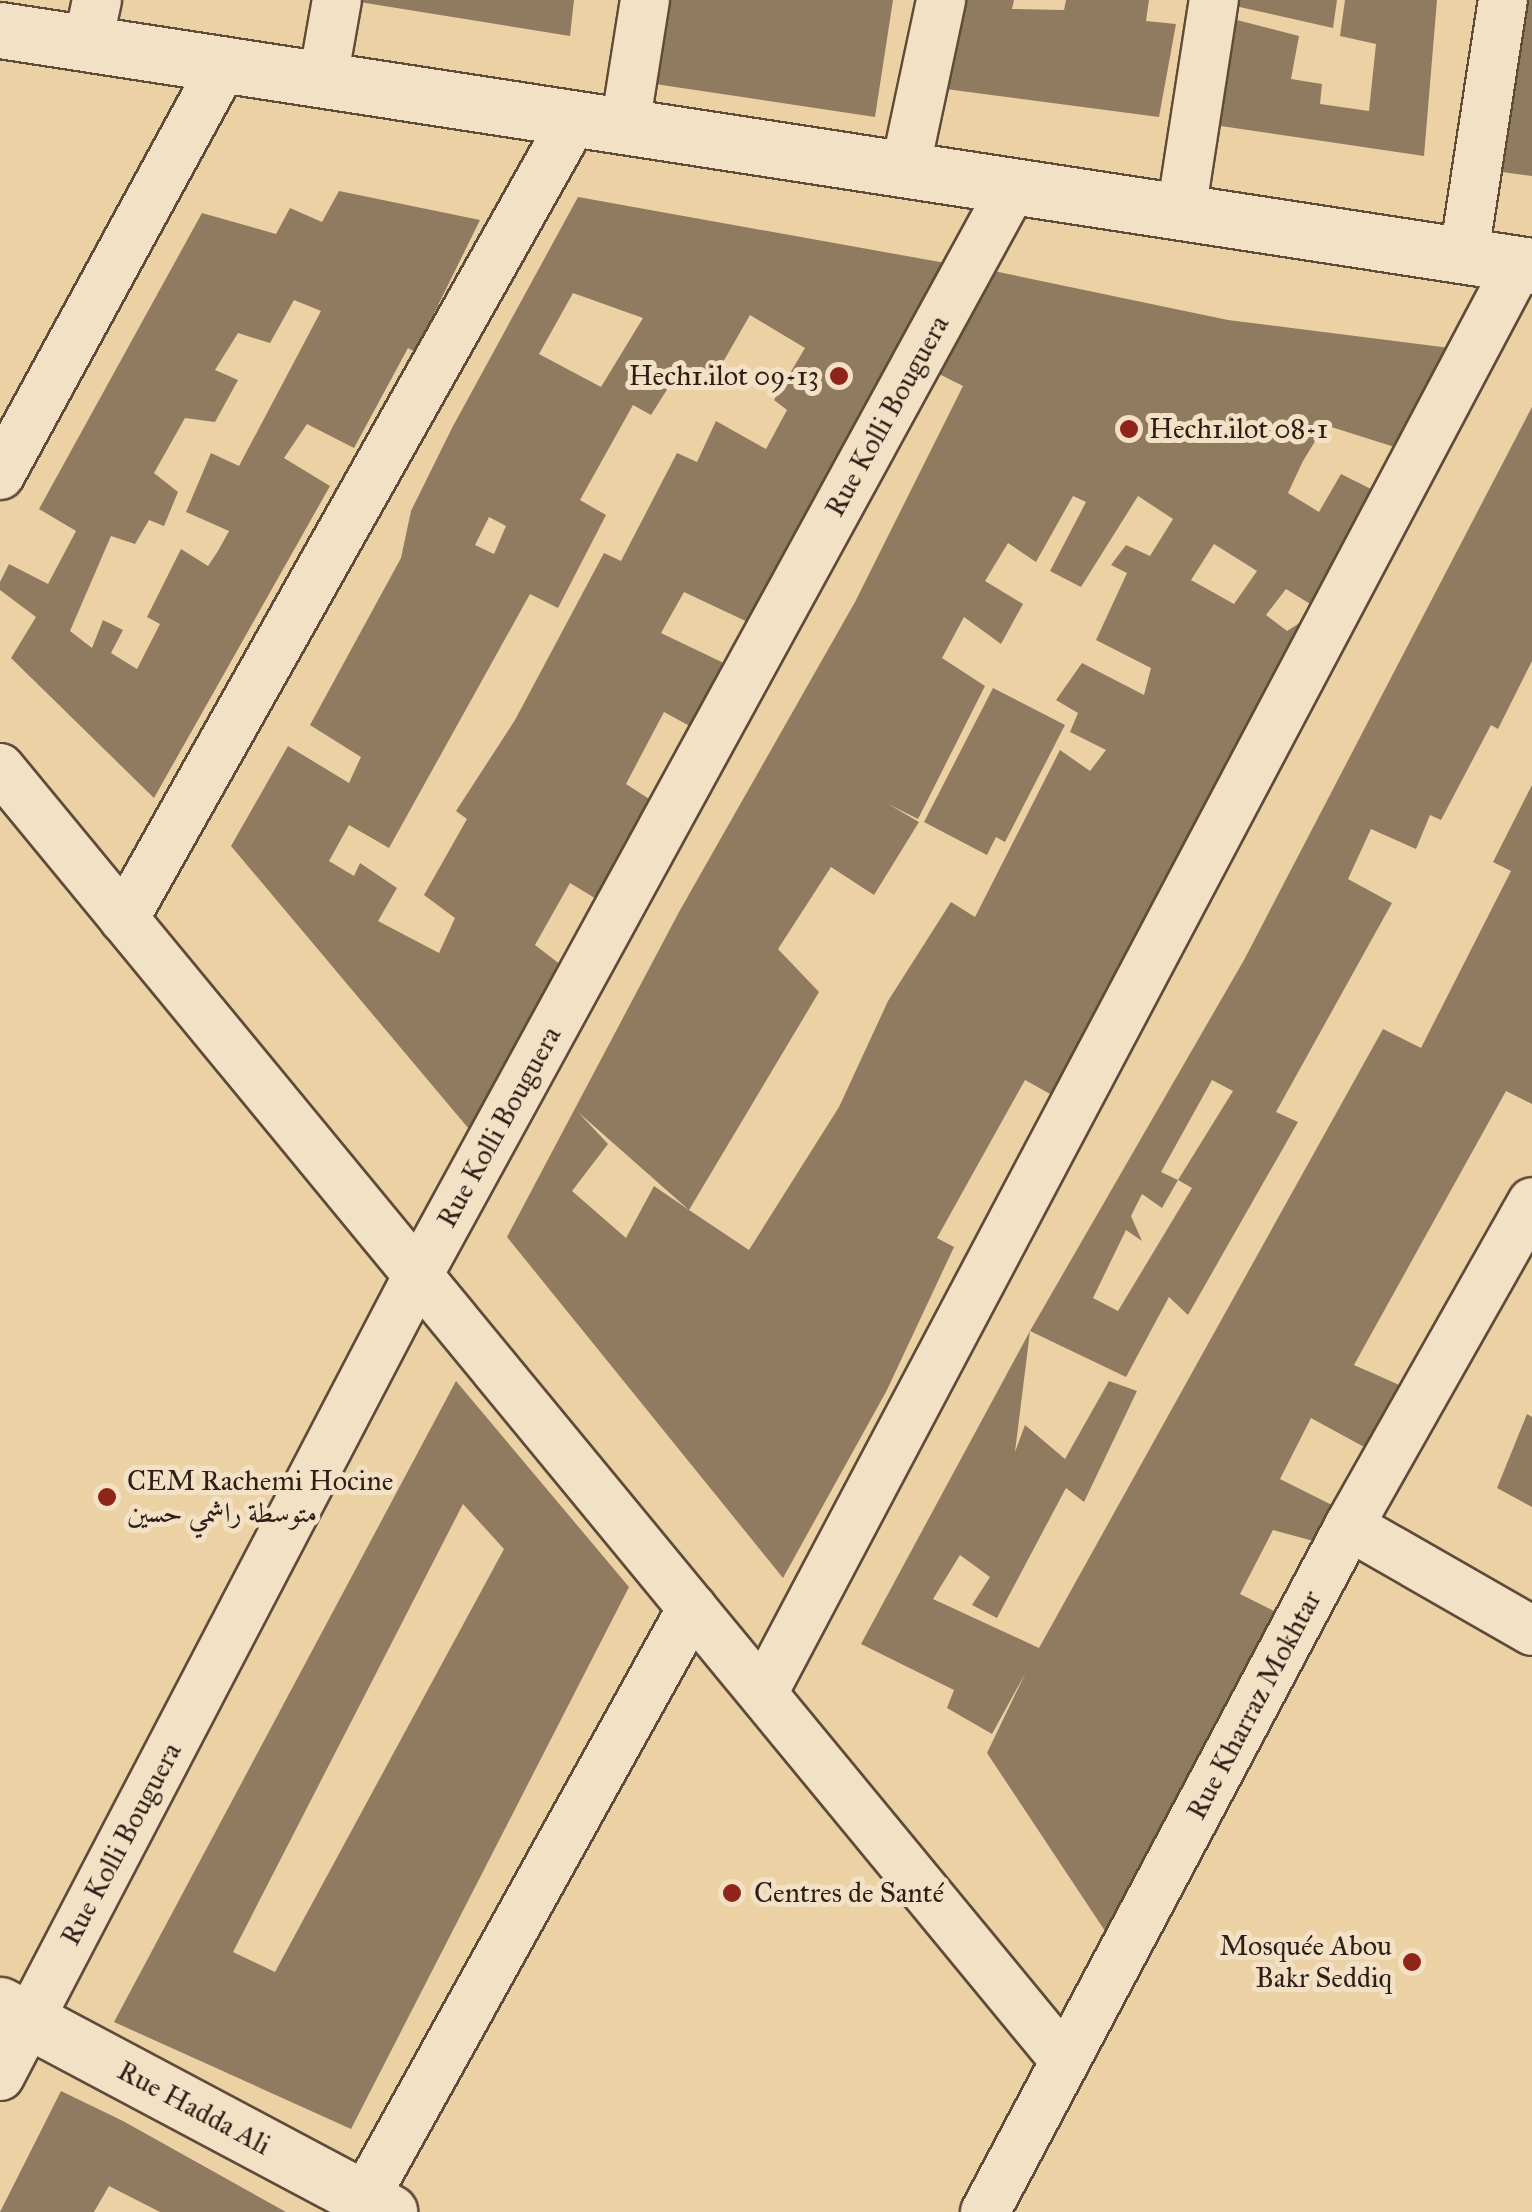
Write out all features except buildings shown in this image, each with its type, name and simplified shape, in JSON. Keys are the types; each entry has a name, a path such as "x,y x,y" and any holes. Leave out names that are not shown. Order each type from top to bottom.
{"main road":[{"path":"0,30 93,21 224,65 1526,265"},
{"name":"Rue Hadda Ali","path":"15,2012 377,2206"}],"street":[{"path":"323,79 338,0"},
{"path":"124,918 599,122 645,0"},
{"path":"905,170 941,0"},
{"path":"1181,212 1214,0"},
{"path":"1464,254 1503,0"},
{"path":"0,475 224,65"},
{"name":"Rue Kolli Bouguera","path":"0,2076 15,2012 1013,186"},
{"path":"763,1693 1526,265"},
{"path":"0,768 1065,2060"},
{"name":"Rue Kharraz Mokhtar","path":"985,2212 1349,1526 1532,1202"},
{"path":"1349,1526 1532,1631"},
{"path":"377,2206 692,1608"}],"place":[{"name":"Hech1.ilot 09-13","path":"839,376"},
{"name":"Hech1.ilot 08-1","path":"1129,429"},
{"name":"CEM Rachemi Hocine متوسطة راشمي حسين","path":"107,1497"},
{"name":"Centres de Santé","path":"732,1893"},
{"name":"Mosquée Abou Bakr Seddiq","path":"1412,1962"}]}
